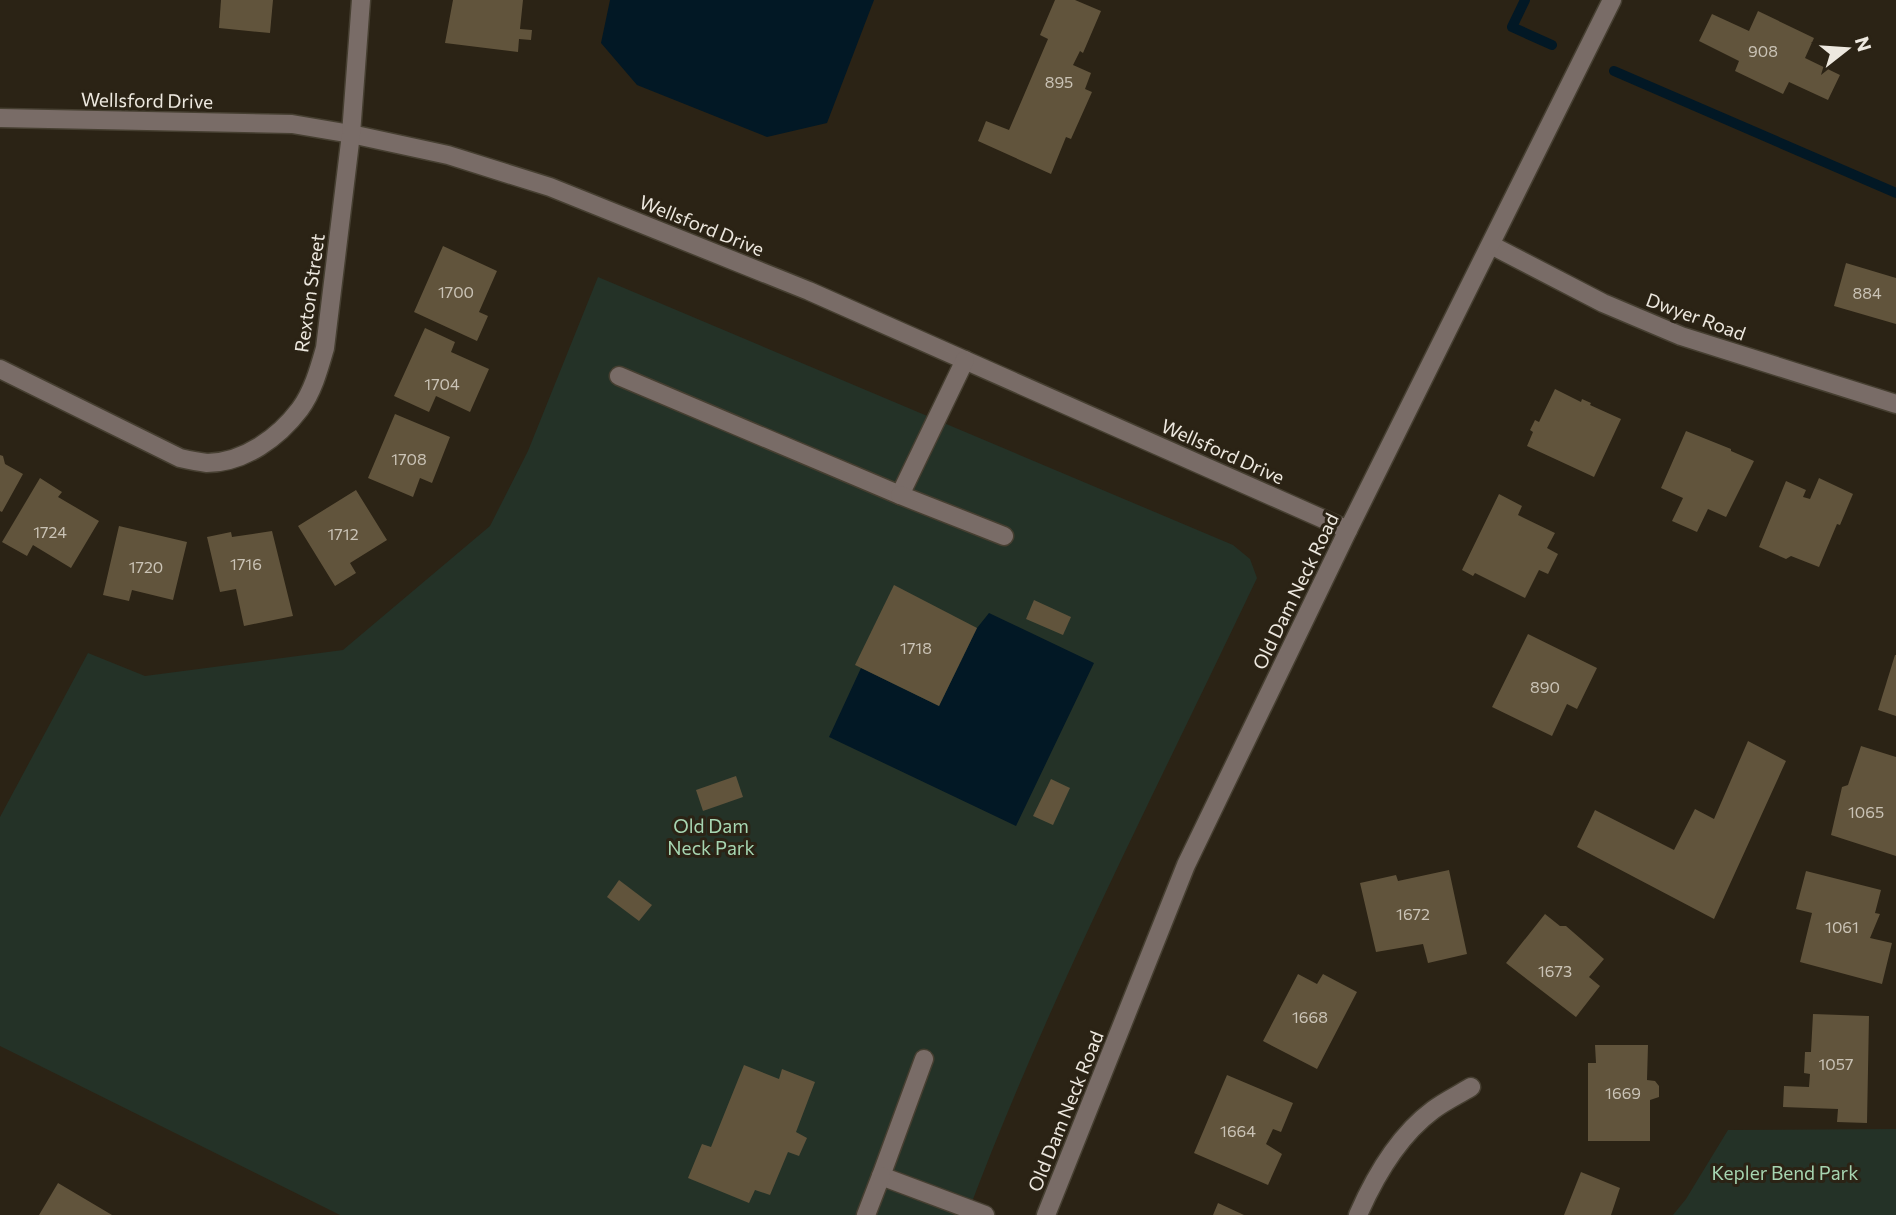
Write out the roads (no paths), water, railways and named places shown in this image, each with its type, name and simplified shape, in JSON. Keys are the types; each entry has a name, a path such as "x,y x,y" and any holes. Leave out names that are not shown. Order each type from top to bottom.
{"street":[{"name":"Rexton Street","path":"0,369 180,458 209,463 243,456 276,435 300,408 317,376 325,348 351,134 361,0"},
{"name":"Old Dam Neck Road","path":"1046,1215 1186,865 1348,530 1612,0"},
{"name":"Wellsford Drive","path":"0,118 292,124 448,155 550,187 809,291 1348,530"},
{"name":"Dwyer Road","path":"1490,245 1603,303 1681,336 1896,404"},
{"path":"900,495 965,360"},
{"path":"618,376 1004,536"},
{"path":"866,1215 924,1059"},
{"path":"1357,1215 1373,1181 1399,1143 1432,1111 1471,1087"},
{"path":"881,1177 985,1215"}],"water":[{"path":"610,0 874,0 827,123 767,137 637,85 601,43"},
{"path":"989,613 1094,663 1016,826 829,737 861,668 939,706 977,628"}],"waterway":[{"path":"1525,0 1512,27 1552,45"},
{"path":"1614,71 1896,193"}],"park label":[{"name":"Old Dam Neck Park","path":"711,836"},
{"name":"Kepler Bend Park","path":"1785,1172"}]}
